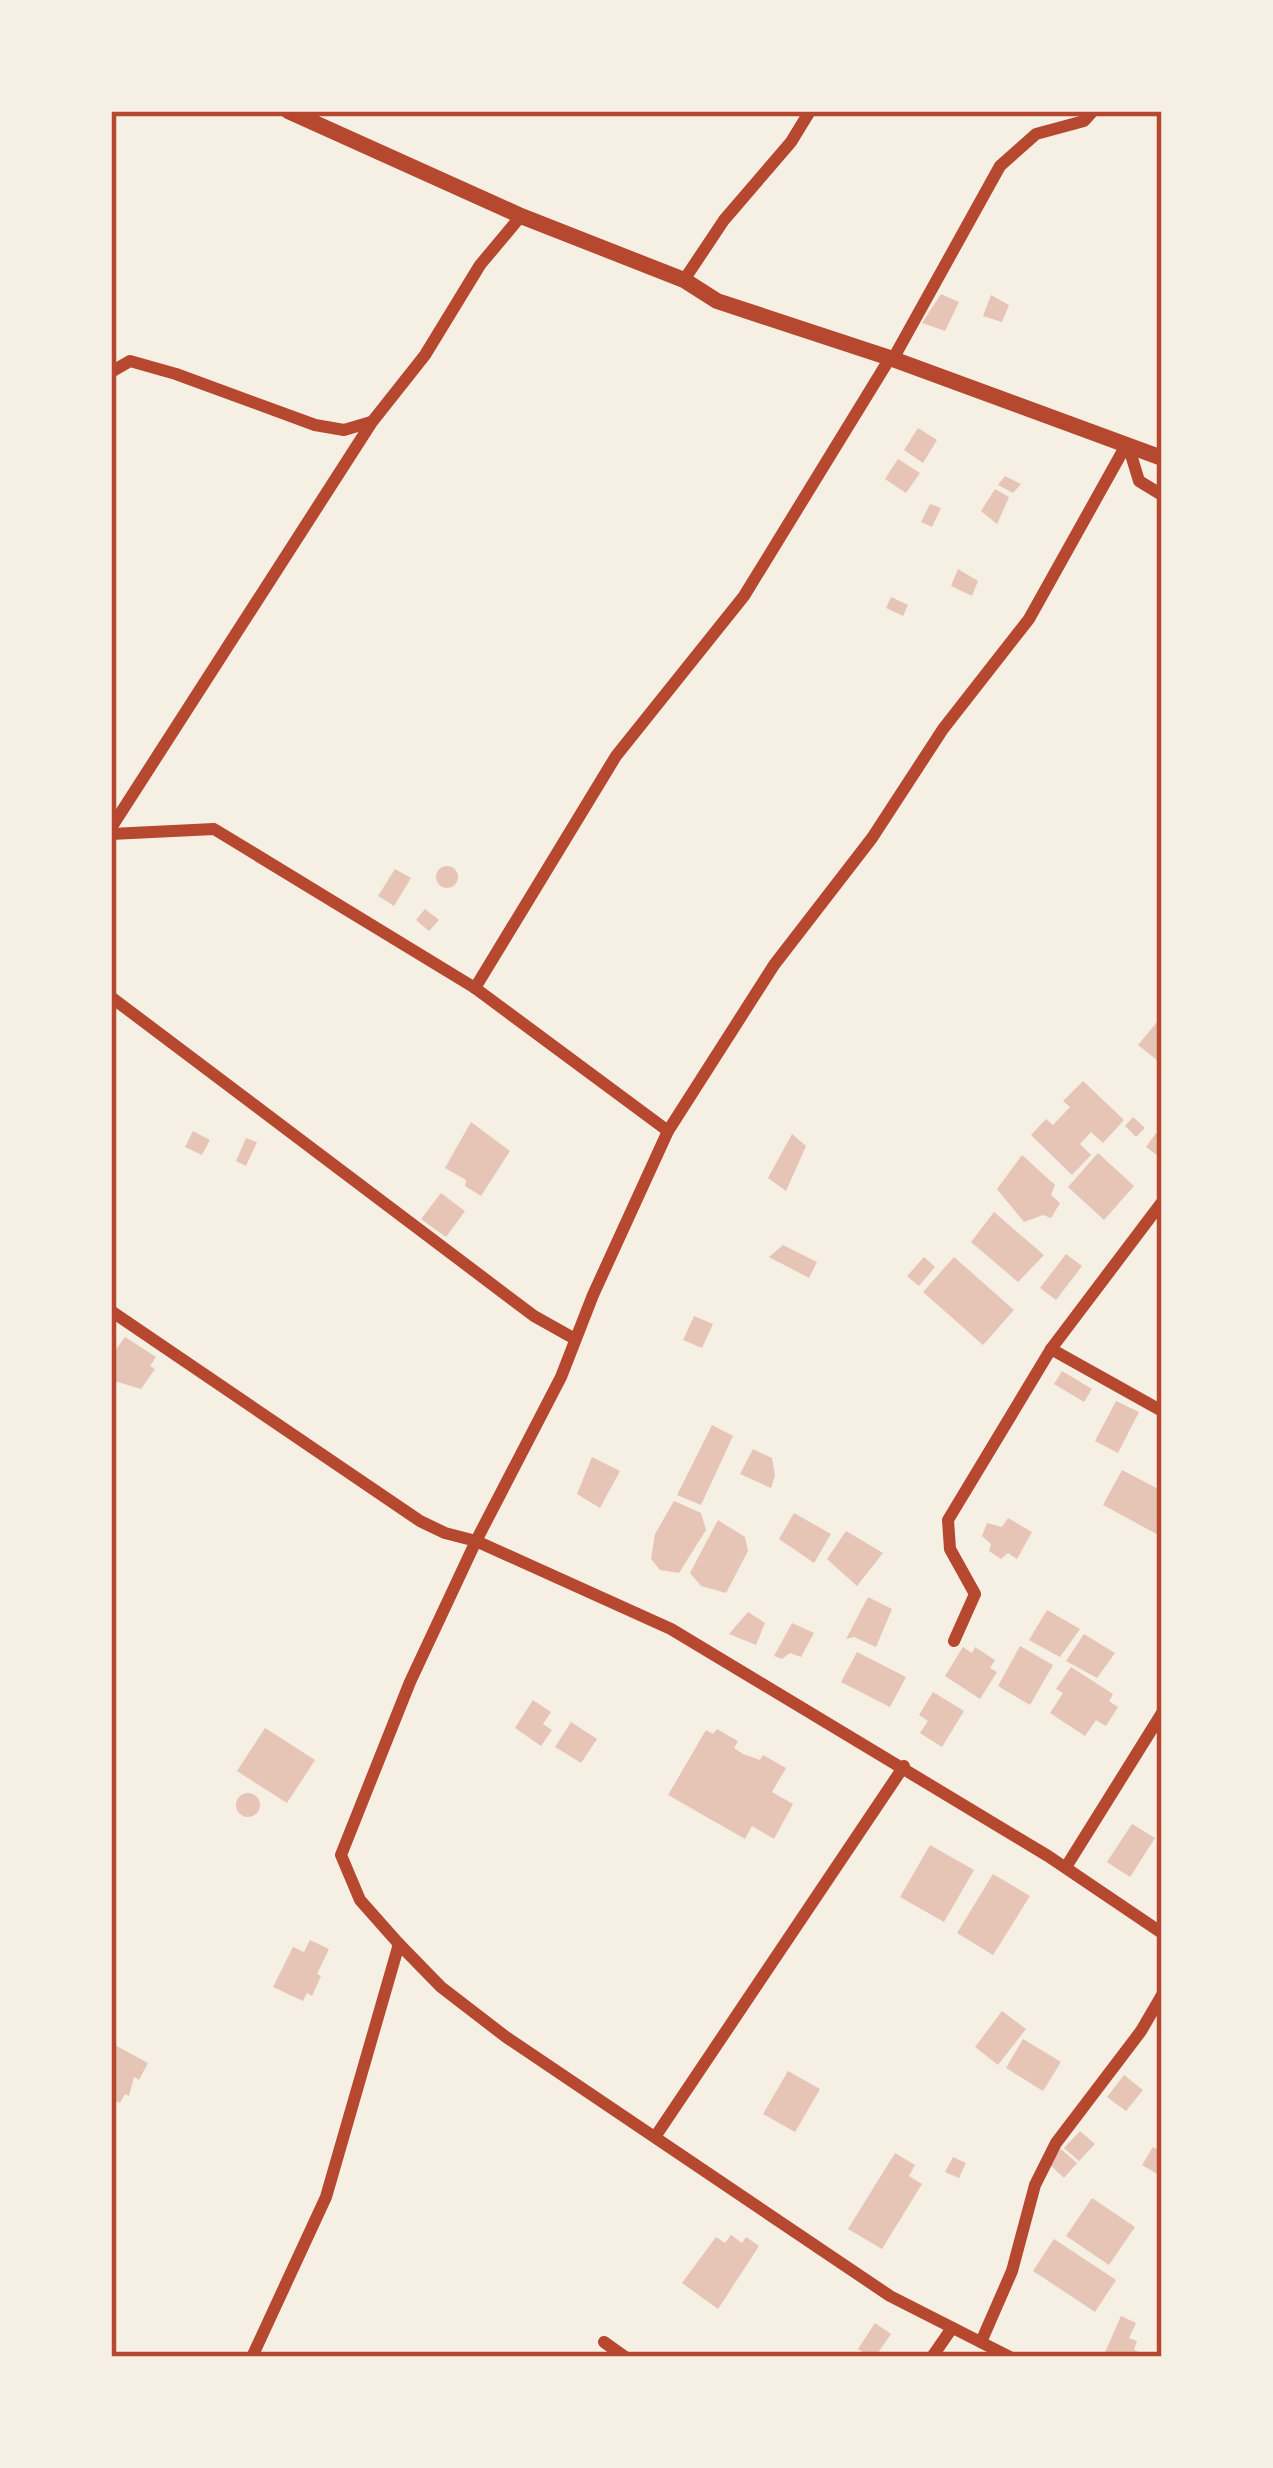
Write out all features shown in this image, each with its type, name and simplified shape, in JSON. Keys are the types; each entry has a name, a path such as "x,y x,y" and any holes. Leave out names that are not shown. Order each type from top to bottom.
{"street":[{"path":"288,111 315,117 520,216 684,280 717,302 891,358 1162,458"},
{"path":"684,280 724,220 791,142 810,111"},
{"path":"475,988 616,756 744,596 891,358 1000,166 1036,134 1084,121 1093,111"},
{"path":"111,831 372,422 425,356 480,265 520,216"},
{"path":"111,372 130,361 314,425 344,430 372,422"},
{"path":"1127,447 1139,481 1162,495"},
{"path":"1010,2357 890,2296 506,2037 441,1988 399,1945 360,1900 341,1855 410,1682 476,1540 561,1377 668,1131 774,965 872,838 943,729 1029,620 1127,447"},
{"path":"111,831 214,829 475,988 668,1131"},
{"path":"111,998 534,1316 575,1339"},
{"path":"954,1641 975,1594 950,1549 949,1520 1051,1349 1162,1202"},
{"path":"111,1311 420,1521 445,1534 476,1540 671,1629 904,1766 1162,1933"},
{"path":"1051,1349 1162,1411"},
{"path":"1066,1868 1162,1713"},
{"path":"655,2137 904,1766"},
{"path":"269,2357 255,2351 326,2197 399,1945"},
{"path":"982,2342 1012,2271 1035,2185 1056,2143 1162,1996"},
{"path":"932,2357 952,2328"},
{"path":"604,2342 626,2357"}],"building":[{"path":"941,294 959,302 945,331 922,323"},
{"path":"991,295 1009,305 1002,322 983,316"},
{"path":"918,428 937,440 923,463 904,450"},
{"path":"898,459 920,473 906,493 885,479"},
{"path":"1005,476 1021,484 1013,493 998,485"},
{"path":"995,489 1009,497 997,524 981,511"},
{"path":"930,504 941,508 932,527 921,522"},
{"path":"958,569 978,581 972,596 951,586"},
{"path":"891,597 908,605 903,616 886,608"},
{"path":"447,866 458,877 447,888 436,877"},
{"path":"395,869 411,878 394,906 378,896"},
{"path":"425,909 439,920 429,931 416,920"},
{"path":"1162,1016 1162,1064 1138,1045"},
{"path":"1083,1081 1124,1120 1103,1143 1091,1132 1080,1144 1091,1155 1072,1175 1031,1135 1046,1119 1053,1125 1070,1107 1063,1101"},
{"path":"1133,1117 1145,1128 1136,1137 1125,1126"},
{"path":"471,1122 510,1151 481,1196 445,1168"},
{"path":"193,1131 210,1140 202,1155 185,1147"},
{"path":"1156,1133 1162,1137 1157,1155 1146,1147"},
{"path":"792,1134 806,1146 786,1191 768,1178"},
{"path":"246,1138 257,1142 246,1166 236,1161"},
{"path":"1098,1153 1134,1186 1104,1220 1068,1187"},
{"path":"1022,1155 1055,1185 1051,1195 1060,1203 1051,1218 1043,1215 1024,1222 997,1189"},
{"path":"441,1193 465,1211 446,1237 421,1219"},
{"path":"994,1212 1044,1255 1018,1282 971,1242"},
{"path":"783,1245 817,1262 809,1278 769,1257"},
{"path":"1066,1254 1082,1266 1056,1300 1040,1288"},
{"path":"924,1257 935,1267 919,1286 907,1276"},
{"path":"954,1257 1014,1310 983,1345 923,1292"},
{"path":"694,1316 713,1324 702,1348 683,1340"},
{"path":"125,1337 156,1357 150,1366 155,1369 141,1389 111,1380 111,1356"},
{"path":"1062,1371 1092,1389 1084,1402 1054,1384"},
{"path":"1116,1401 1139,1412 1118,1453 1095,1441"},
{"path":"712,1425 733,1436 701,1505 677,1495"},
{"path":"753,1449 772,1458 771,1488 740,1474"},
{"path":"592,1457 620,1471 600,1508 577,1494"},
{"path":"1122,1470 1162,1491 1162,1537 1103,1505"},
{"path":"674,1501 701,1513 706,1530 679,1573 660,1570 651,1559 655,1534"},
{"path":"794,1513 831,1534 814,1563 779,1539"},
{"path":"1008,1518 1032,1532 1017,1559 1008,1553 1001,1559 989,1551 991,1544 982,1536 987,1523 1002,1527"},
{"path":"718,1520 745,1537 748,1551 726,1593 701,1586 690,1573"},
{"path":"846,1531 883,1553 857,1586 827,1559"},
{"path":"868,1597 892,1609 876,1647 854,1637 846,1639"},
{"path":"1047,1610 1080,1629 1060,1657 1029,1640"},
{"path":"748,1612 765,1623 756,1645 729,1634"},
{"path":"792,1623 814,1633 801,1657 774,1656"},
{"path":"1084,1634 1115,1653 1097,1678 1066,1661"},
{"path":"1020,1646 1053,1665 1030,1705 998,1686"},
{"path":"963,1647 972,1653 975,1647 995,1660 990,1668 997,1672 980,1699 945,1676"},
{"path":"857,1652 906,1677 890,1707 841,1682"},
{"path":"1071,1667 1113,1694 1109,1701 1118,1707 1106,1726 1096,1720 1085,1736 1050,1713 1063,1693 1056,1689"},
{"path":"933,1692 964,1711 942,1747 920,1733 928,1721 919,1715"},
{"path":"533,1700 551,1712 543,1724 552,1730 541,1746 515,1728"},
{"path":"571,1722 597,1739 581,1763 555,1747"},
{"path":"265,1728 315,1760 287,1803 237,1771"},
{"path":"717,1729 738,1741 734,1748 743,1754 760,1760 763,1755 786,1768 772,1792 793,1804 774,1839 752,1826 745,1839 668,1795 706,1730 713,1734"},
{"path":"248,1793 257,1796 257,1814 248,1817 239,1814 236,1805 239,1796"},
{"path":"1132,1824 1155,1838 1130,1877 1107,1862"},
{"path":"930,1845 974,1870 944,1922 900,1897"},
{"path":"993,1874 1030,1896 993,1955 957,1933"},
{"path":"310,1940 329,1949 312,1996 307,1993 303,2001 273,1987 293,1947 304,1952"},
{"path":"1002,2011 1026,2029 998,2065 975,2047"},
{"path":"1023,2039 1061,2062 1043,2091 1006,2068"},
{"path":"111,2043 148,2063 139,2080 134,2077 129,2096 111,2105"},
{"path":"788,2071 820,2089 795,2132 763,2114"},
{"path":"1124,2075 1143,2090 1126,2111 1107,2097"},
{"path":"1080,2131 1095,2144 1079,2161 1064,2148"},
{"path":"1153,2147 1162,2152 1162,2177 1142,2165"},
{"path":"1061,2149 1077,2163 1064,2178 1048,2163"},
{"path":"895,2153 915,2165 909,2176 922,2184 882,2249 848,2229"},
{"path":"953,2157 966,2163 959,2178 945,2172"},
{"path":"1092,2198 1135,2227 1109,2265 1066,2236"},
{"path":"731,2235 742,2243 746,2237 759,2246 718,2309 682,2283 716,2237 725,2243"},
{"path":"1054,2239 1116,2280 1095,2312 1033,2271"},
{"path":"1121,2316 1136,2323 1129,2338 1137,2341 1134,2350 1140,2357 1103,2357"},
{"path":"875,2323 891,2334 875,2357 870,2357 858,2349"}]}
